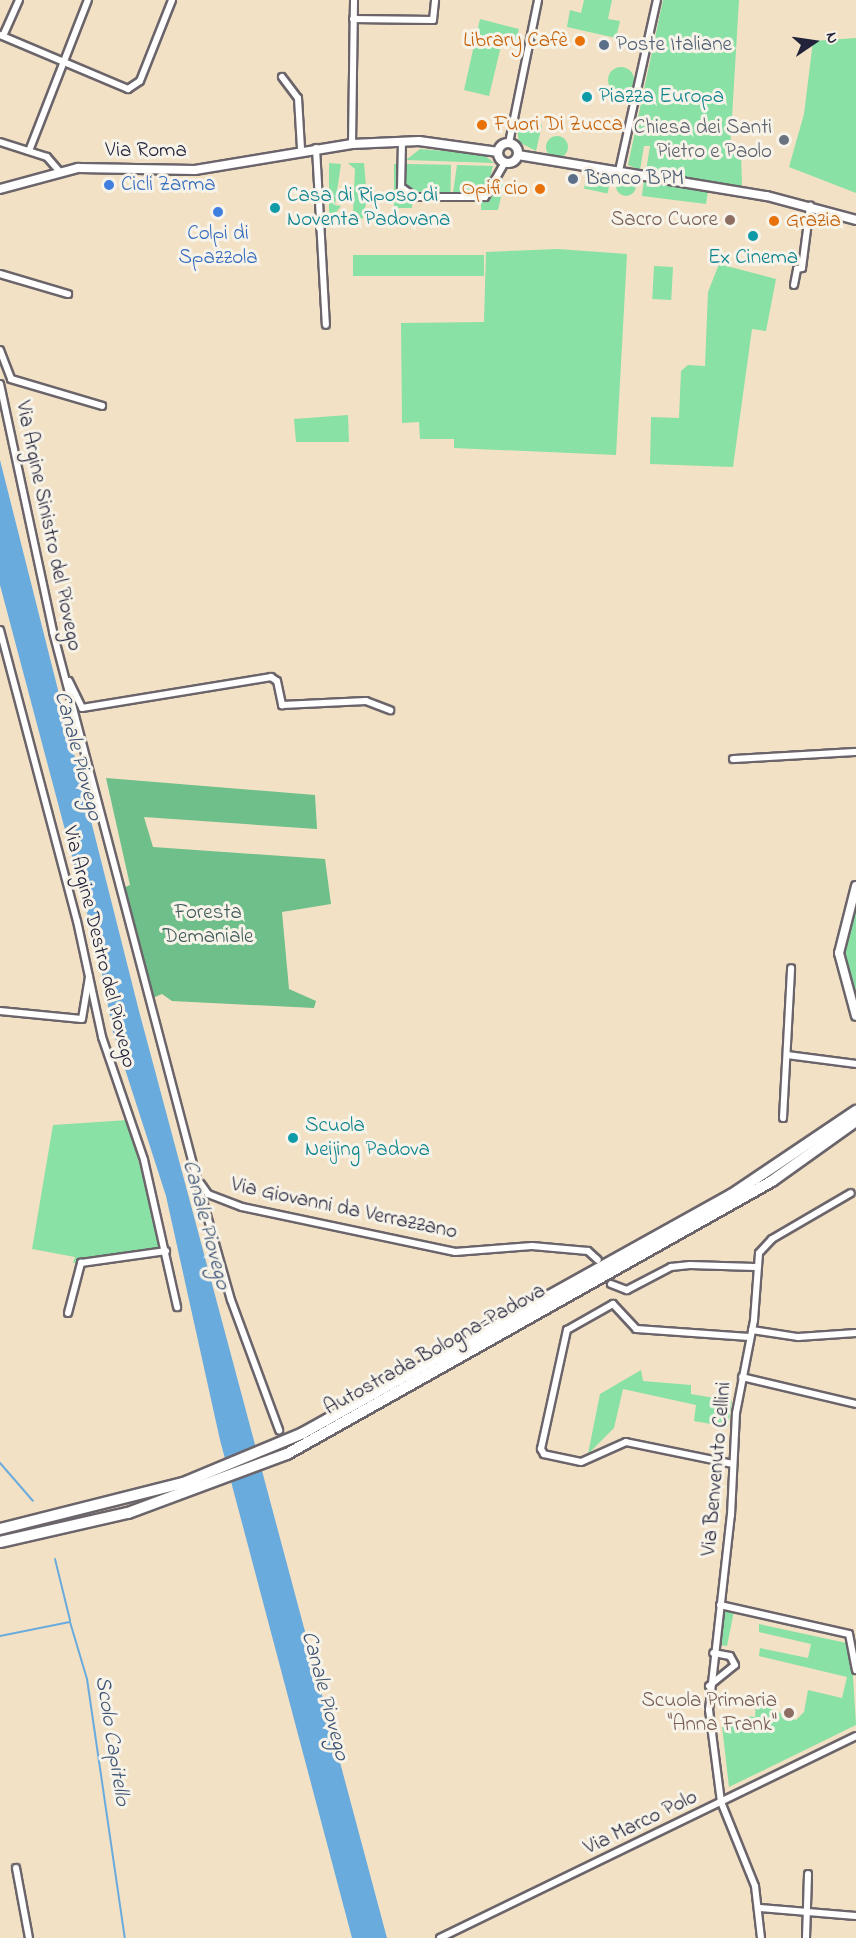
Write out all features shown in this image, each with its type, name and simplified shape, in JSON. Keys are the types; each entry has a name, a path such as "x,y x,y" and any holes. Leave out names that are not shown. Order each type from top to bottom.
{"highway":[{"name":"Autostrada Bologna-Padova","path":"808,1152 856,1111"},
{"name":"Autostrada Bologna-Padova","path":"0,1542 184,1489 305,1438 808,1152 856,1121"},
{"name":"Autostrada Bologna-Padova","path":"0,1529 184,1489"}],"street":[{"path":"19,0 1,35 123,89 133,88 172,0"},
{"path":"29,151 88,0"},
{"path":"352,144 354,0"},
{"path":"352,19 433,20 435,0"},
{"path":"505,163 498,152 509,143 538,0"},
{"path":"619,171 657,0"},
{"path":"282,77 298,98 301,149"},
{"path":"402,141 401,187 406,196 479,199 496,180 505,163 518,155 810,206 856,220"},
{"name":"Via Roma","path":"0,189 60,172 195,170 301,149 352,144 402,141 498,152"},
{"path":"0,142 56,162 60,172"},
{"path":"509,143 518,155"},
{"path":"316,147 326,325"},
{"path":"794,285 797,269 802,268 810,206"},
{"path":"0,274 68,294"},
{"name":"Via Argine Sinistro del Piovego","path":"0,350 11,379 102,406"},
{"name":"Via Argine Sinistro del Piovego","path":"0,384 65,676 198,1178 231,1300 279,1430"},
{"name":"Via Argine Destro del Piovego","path":"0,630 3,654 89,977 166,1251 177,1307"},
{"name":"Via Argine Sinistro del Piovego","path":"65,676 82,708 271,677 282,705 366,701 390,710"},
{"path":"733,759 856,752"},
{"path":"856,886 839,953 856,1016"},
{"path":"783,1118 791,968"},
{"path":"0,1011 82,1019 89,977"},
{"path":"787,1054 856,1064"},
{"name":"Via Giovanni da Verrazzano","path":"198,1178 208,1194 242,1207 455,1252 511,1247 574,1249 598,1260"},
{"path":"751,1334 755,1267 772,1239 851,1193"},
{"path":"68,1314 81,1263 166,1251"},
{"path":"611,1284 627,1290 671,1268 690,1265 755,1267"},
{"path":"733,1464 626,1442 574,1461 541,1449 567,1330 613,1304 636,1329 798,1337 856,1333"},
{"name":"Via Benvenuto Cellini","path":"751,1334 742,1377 720,1605 709,1686 721,1802 760,1908 761,1938"},
{"path":"742,1377 856,1404"},
{"path":"720,1605 849,1634 856,1670"},
{"path":"709,1686 735,1665 730,1656 713,1653"},
{"name":"Via Marco Polo","path":"440,1938 856,1736"},
{"path":"16,1868 29,1938"},
{"path":"806,1938 808,1874"},
{"path":"760,1908 856,1916"}],"green space":[{"path":"584,0 612,0 608,19 620,21 616,38 567,27 570,10 581,13"},
{"path":"663,0 739,0 730,151 741,152 742,186 646,171 650,146 644,146 640,170 628,165"},
{"path":"480,19 519,29 516,40 502,42 489,96 464,90"},
{"path":"856,38 856,193 789,167 804,114 813,41"},
{"path":"621,67 631,70 634,80 631,90 621,93 611,90 608,80 611,70"},
{"path":"516,122 542,125 536,151 519,142"},
{"path":"557,136 565,139 568,147 565,155 557,158 549,155 546,147 549,139"},
{"path":"420,149 483,154 494,163 406,160"},
{"path":"329,163 341,164 335,205 341,206 334,215 329,212"},
{"path":"348,163 364,163 367,198 363,218 357,220 347,220 347,213 353,213 355,169"},
{"path":"394,164 399,164 399,192 412,200 412,208 394,208"},
{"path":"406,164 451,165 451,193 406,192"},
{"path":"457,165 493,166 487,190 453,193"},
{"path":"588,170 611,175 608,194 584,189"},
{"path":"622,176 630,176 636,182 636,190 630,196 622,196 616,190 616,182"},
{"path":"644,180 708,191 706,204 642,196"},
{"path":"499,183 504,184 498,210 481,210 481,201 492,197"},
{"path":"558,249 627,254 616,455 454,448 454,439 420,439 419,422 402,423 401,323 484,322 486,252"},
{"path":"353,255 484,255 484,276 353,276"},
{"path":"719,264 776,279 766,331 752,329 733,467 650,464 651,417 679,418 681,371 688,365 705,366 708,292"},
{"path":"654,266 673,267 671,300 652,299"},
{"path":"348,415 349,442 296,442 294,419"},
{"name":"Foresta Demaniale","path":"106,778 315,795 317,829 144,817 153,847 325,859 331,904 282,912 289,989 316,1001 314,1008 172,1001 162,994 150,999 121,889 130,885"},
{"path":"856,895 856,1003 843,941"},
{"path":"128,1120 160,1244 157,1250 73,1263 75,1257 32,1249 53,1125"},
{"path":"641,1370 643,1381 691,1385 691,1394 732,1401 728,1427 694,1421 696,1405 623,1389 614,1428 588,1454 600,1394"},
{"path":"725,1609 734,1611 727,1646 720,1645"},
{"path":"759,1624 851,1644 856,1725 729,1787 722,1726 744,1726 745,1716 755,1717 756,1702 796,1720 804,1712 808,1690 842,1698 847,1677 759,1656 760,1648 808,1658 811,1644 759,1632"}],"water":[{"path":"0,460 139,1011 387,1938 352,1938 220,1440 166,1196 113,1032 99,958 0,585"}],"waterway":[{"path":"0,1463 33,1501"},
{"path":"55,1559 70,1620"},
{"name":"Scolo Capitello","path":"0,1636 70,1622 87,1679 125,1938"}],"place":[{"name":"Library Cafè","path":"580,41"},
{"name":"Poste Italiane","path":"604,45"},
{"name":"Piazza Europa","path":"587,97"},
{"name":"Fuori Di Zucca","path":"482,125"},
{"name":"Chiesa dei Santi Pietro e Paolo","path":"784,140"},
{"name":"Banco BPM","path":"573,179"},
{"name":"Cicli Zarma","path":"109,185"},
{"name":"Opificio","path":"540,189"},
{"name":"Casa di Riposo di Noventa Padovana","path":"275,208"},
{"name":"Colpi di Spazzola","path":"218,212"},
{"name":"Sacro Cuore","path":"730,220"},
{"name":"Grazia","path":"774,221"},
{"name":"Ex Cinema","path":"753,236"},
{"name":"Scuola Neijing Padova","path":"293,1138"},
{"name":"Scuola Primaria \"Anna Frank\"","path":"789,1713"}],"water label":[{"name":"Canale Piovego","path":"77,756"},
{"name":"Canale Piovego","path":"205,1225"},
{"name":"Canale Piovego","path":"324,1696"}]}
